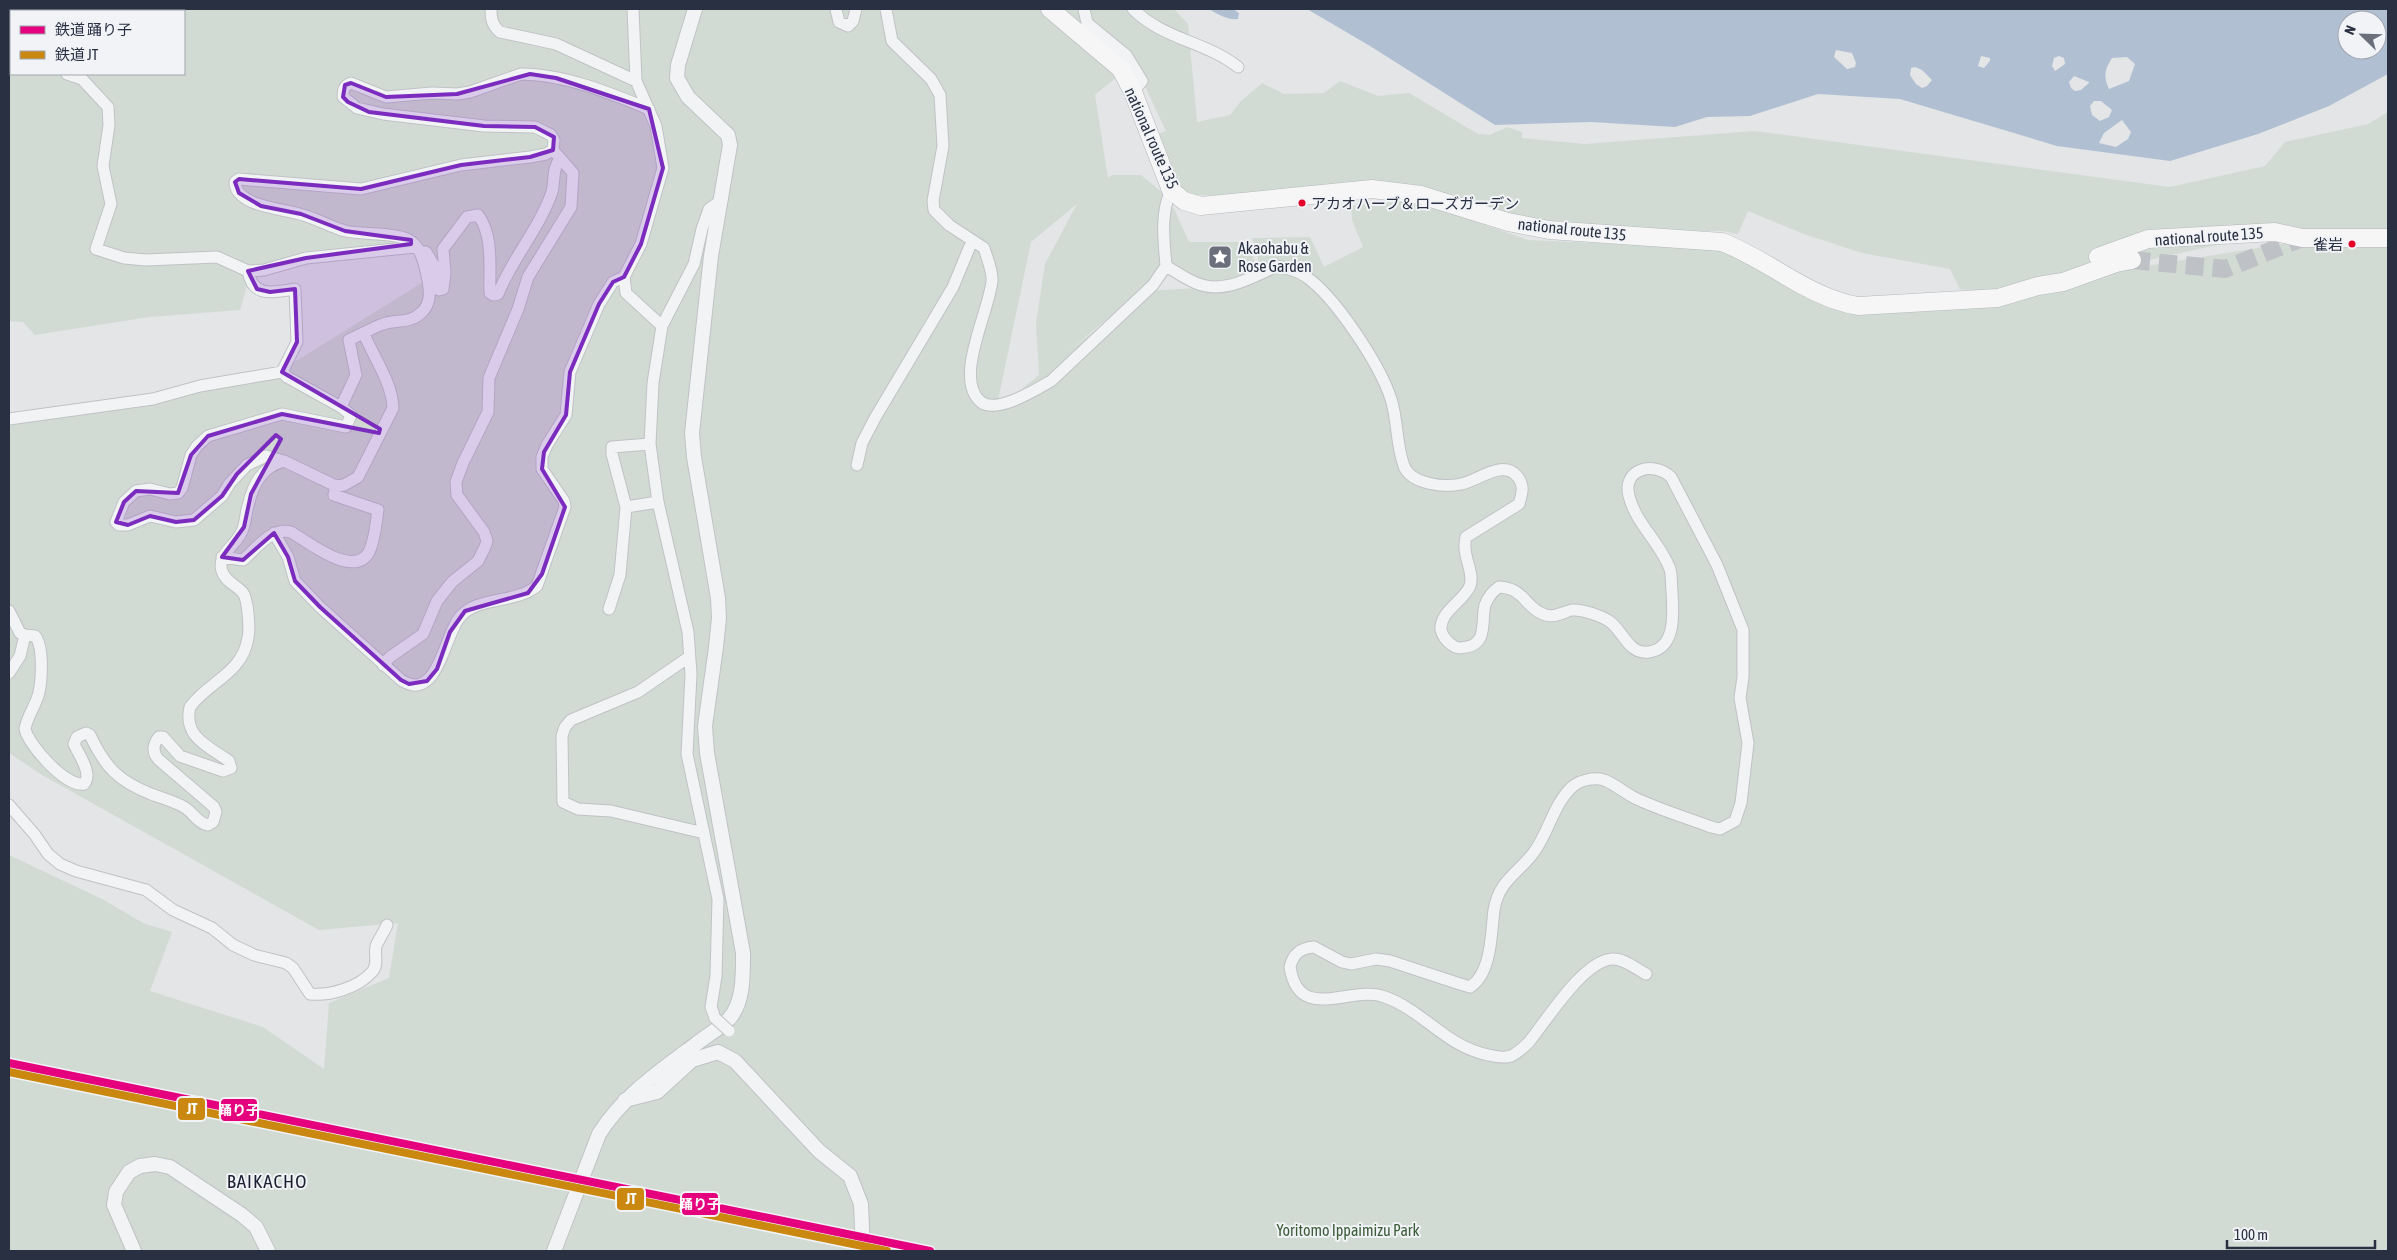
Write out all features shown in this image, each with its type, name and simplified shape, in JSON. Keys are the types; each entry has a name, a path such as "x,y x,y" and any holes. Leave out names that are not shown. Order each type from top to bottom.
{"highway":[{"name":"national route 135","path":"1050,9 1121,69 1133,92 1171,190 1184,200 1201,206 1372,190 1421,195 1508,222 1550,230 1722,242 1739,249 1815,292 1838,302 1858,306 1998,298 2038,286 2063,282 2116,263 2132,260"},
{"name":"national route 135","path":"2038,286 2080,263 2148,239 2275,232 2302,238 2388,238"}],"street":[{"path":"491,9 491,20 494,27 500,32 556,44 636,81"},
{"path":"633,9 636,81 656,126 663,168 641,244 624,277 626,293 662,326"},
{"path":"554,1251 599,1134 625,1100 639,1086 730,1018 739,999 743,979 743,953 707,753 705,726 719,618 718,598 694,457 692,433 711,256 730,145 728,135 688,97 677,78 678,65 695,9"},
{"path":"836,9 839,22 848,26 853,21 856,9"},
{"path":"886,9 892,40 931,79 940,94 943,146 933,202 934,210 972,241 984,248 993,279 972,358 970,378 971,390 976,398 985,405 996,406 1009,402 1051,381 1153,285 1166,266 1163,217 1171,190"},
{"path":"1084,9 1087,23 1126,55 1142,81 1133,92"},
{"path":"1133,9 1151,25 1176,38 1223,57 1238,67"},
{"path":"71,75 82,79 108,107 109,126 103,166 111,204 96,249 124,258 146,260 217,257 248,271 264,270 306,258 418,249 426,252 436,269 439,290 443,288 445,273 443,249 467,217 478,215 482,221 488,241 490,292 496,296 508,269 540,221 552,189 556,154 554,140 551,135 534,128 484,126 376,113 357,108 348,102 343,96 343,90 346,85 351,83 386,97 432,93 458,94 470,92 521,74 530,74 556,78 620,97 649,109"},
{"path":"341,407 356,375 349,340 384,324 411,320 424,310 431,293 418,249 412,242 397,237 345,231 302,214 261,206 249,201 240,193 235,182 239,179 361,189 461,165 556,154 573,173 571,207 528,277 518,309 488,378 488,412 463,463 456,482 457,496 484,532 487,541 486,547 474,565 452,582 440,596 423,634 390,657 384,665"},
{"path":"722,200 709,209 694,264 662,326 653,383 650,444 658,502 688,632 691,674 687,754 718,899 716,976 711,1007 715,1018 729,1031"},
{"path":"857,465 862,443 952,287 972,241"},
{"path":"1166,266 1196,284 1204,285 1234,286 1277,266 1305,276 1357,332 1394,408 1402,461 1408,474 1421,482 1451,484 1461,484 1499,469 1516,474 1522,482 1522,493 1518,504 1466,537 1463,548 1472,578 1470,586 1466,594 1442,620 1441,630 1444,638 1459,648 1470,647 1480,638 1483,630 1485,605 1492,591 1499,587 1520,593 1542,614 1550,616 1578,611 1608,620 1633,648 1640,652 1663,647 1668,637 1673,614 1670,570 1663,556 1640,524 1628,495 1628,487 1634,475 1640,470 1651,467 1664,471 1671,477 1717,565 1743,630 1740,709 1748,743 1741,803 1735,820 1720,828 1712,827 1638,800 1604,780 1582,780 1572,787 1549,820 1534,853 1503,884 1494,912 1493,936 1482,975 1476,984 1470,987 1390,961 1376,959 1351,964 1338,960 1314,947 1301,950 1295,954 1290,968 1298,990 1311,998 1328,1001 1357,994 1381,996 1401,1004 1467,1050 1503,1058 1518,1052 1529,1042 1591,967 1600,962 1617,959 1646,974"},
{"path":"248,271 250,280 257,289 270,292 295,289 297,342 282,372"},
{"path":"274,533 288,557 295,581 320,607 384,665 409,684 427,681 437,669 450,632 465,611 479,605 528,593 537,586 565,507 564,501 542,469 542,457 547,445 566,416 570,372 599,304 613,282 624,277"},
{"path":"9,419 153,400 200,386 282,372 341,407 351,415 346,427 282,414 208,436 197,446 191,455 182,488 178,493 170,494 150,489 136,491 124,502 116,522 119,525 128,525 150,516 176,522 194,520 222,496 247,465 266,456 284,461 336,486 344,485 358,477 393,412 393,398 364,334"},
{"path":"609,609 620,575 626,507 612,454 612,447 650,444"},
{"path":"9,611 20,633 35,636 41,646 39,695 25,729 29,742 55,769 75,784 84,784 87,781 88,774 74,744 77,737 86,733 90,735 106,766 114,773 150,794 188,809 200,822 208,825 215,818 214,807 158,759 154,750 156,741 163,737 180,756 223,771 231,768 228,761 194,737 189,723 190,707 230,673 243,654 249,637 249,622 244,594 225,576 221,566 222,557 240,536 251,494 262,473 272,465 284,461"},
{"path":"222,557 243,560 280,530 291,532 339,560 356,563 361,560 370,550 378,510 334,496 336,486"},
{"path":"626,507 658,502"},
{"path":"9,673 20,656 25,635"},
{"path":"689,657 638,692 571,720 562,736 563,802 578,808 611,811 704,833"},
{"path":"9,806 48,854 60,864 76,871 146,890 172,910 212,928 233,945 254,955 286,963 293,968 310,994 342,990 372,972 377,961 376,947 387,925"},
{"path":"625,1100 657,1092 692,1060 718,1052 735,1061 813,1145 850,1176 861,1204 863,1251"},
{"path":"134,1251 114,1205 116,1192 129,1172 140,1166 155,1164 170,1167 242,1215 256,1227 268,1251"}],"highlighted area":[{"path":"530,74 556,78 649,109 663,168 641,244 624,277 613,282 599,304 570,372 566,415 544,452 542,469 565,507 542,574 528,593 465,611 450,632 437,669 427,681 409,684 401,680 320,607 295,581 288,557 274,533 243,560 222,557 244,527 251,494 281,439 276,435 237,474 222,496 194,520 176,522 150,516 128,525 116,522 124,502 136,491 178,493 191,455 208,436 282,414 379,433 380,429 282,372 297,342 295,289 270,292 257,289 248,271 306,258 411,244 411,240 345,231 301,214 261,206 239,193 235,182 239,179 361,189 461,165 530,157 553,150 554,137 535,127 484,126 369,112 348,102 343,97 345,85 351,83 386,97 457,94"}],"green space":[{"name":"Yoritomo Ippaimizu Park","path":"9,9 1174,9 1188,24 1197,122 1230,115 1241,101 1262,83 1284,94 1324,93 1340,81 1378,96 1409,93 1478,134 1490,135 1507,127 1522,132 1522,138 1585,144 1755,131 2170,187 2265,166 2285,142 2368,124 2388,112 2388,232 2275,232 2055,281 2288,243 2388,240 2388,1251 9,1251 9,855 104,900 143,923 172,932 150,991 263,1027 324,1069 329,1003 389,978 398,923 319,930 42,775 9,753 9,414 72,411 272,376 412,289 422,282 423,271 410,247 252,269 240,310 149,317 35,335 23,322 9,321","holes":["1134,63 1166,131 1155,135 1163,193 1141,175 1112,175 1108,178 1095,95","1372,189 1573,231 1722,231 1738,234 1748,211 1804,234 1862,253 1950,269 1960,289 2013,294 2008,302 1932,311 1836,305 1739,249 1528,240 1414,200 1351,206 1352,220 1363,247 1324,267 1310,237 1252,238 1261,269 1259,271 1247,242 1189,242 1175,211 1164,194 1229,196","1077,204 1045,264 1036,323 1039,375 996,410 1031,242","1161,274 1233,286 1145,291 1065,354"]}],"water":[{"path":"1209,9 1233,9 1239,13 1238,19 1227,18"},
{"path":"1307,9 2388,9 2388,74 2329,106 2258,134 2170,161 2057,146 1900,99 1818,94 1750,116 1707,117 1675,127 1591,122 1495,125 1370,46","holes":["1836,50 1852,53 1856,63 1855,67 1847,69 1834,57","1981,56 1990,58 1990,61 1984,68 1978,66","2059,56 2064,58 2065,64 2055,71 2052,66 2054,58","2127,57 2135,64 2129,81 2109,89 2105,76 2106,69 2112,58","1915,67 1922,70 1932,80 1927,86 1922,88 1916,84 1910,75 1911,68","2074,76 2089,83 2081,90 2075,91 2071,88 2069,82","2094,101 2101,101 2112,110 2109,117 2100,121 2092,115 2090,106","2122,120 2131,132 2128,139 2116,147 2099,143 2104,133"]}],"tunnel":[{"path":"2132,260 2225,269 2302,238"}],"rail line":[{"name":"踊り子","path":"9,1063 930,1251"},
{"name":"JT","path":"9,1072 887,1251"}],"place":[{"name":"アカオハーブ＆ローズガーデン","path":"1302,203"},
{"name":"雀岩","path":"2352,244"},
{"name":"Akaohabu & Rose Garden","path":"1220,257"}],"district":[{"name":"BAIKACHO","path":"267,1181"}]}
